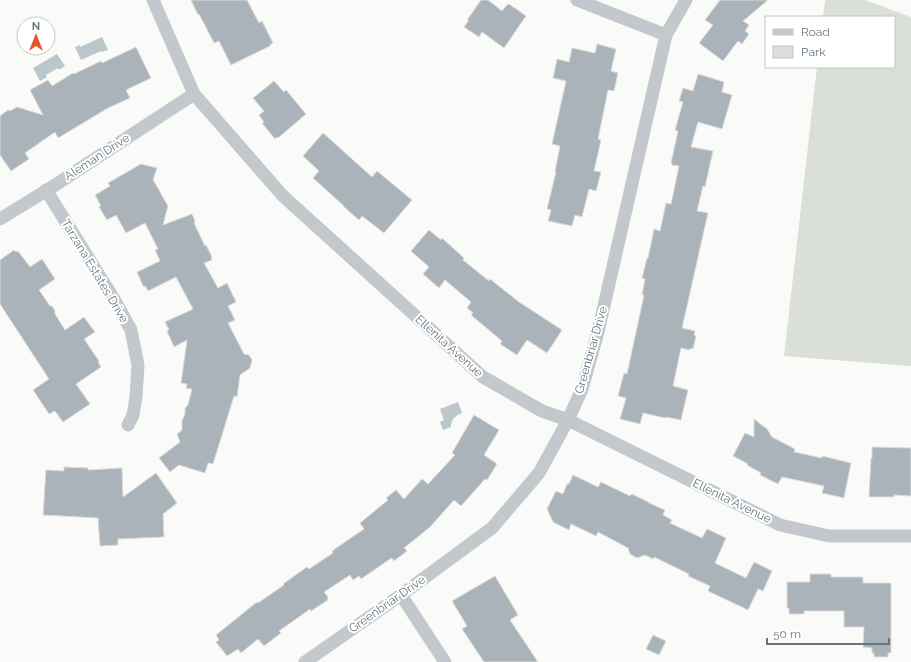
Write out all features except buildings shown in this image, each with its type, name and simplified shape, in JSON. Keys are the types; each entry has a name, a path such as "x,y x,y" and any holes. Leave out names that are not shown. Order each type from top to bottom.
{"street":[{"name":"Ellenita Avenue","path":"153,0 194,94 283,196 483,377 542,411 568,420 780,525 829,536 911,536"},
{"path":"577,0 666,35"},
{"name":"Greenbriar Drive","path":"305,662 401,595 492,528 539,473 568,420 582,389 598,332 666,35 686,0"},
{"name":"Aleman Drive","path":"0,219 194,94"},
{"name":"Tarzana Estates Drive","path":"46,190 114,299 131,330 138,365 133,415 128,425"},
{"path":"401,595 445,662"}],"green space":[{"path":"825,0 865,0 911,17 911,366 784,356 817,68 895,68 895,16 823,16"}],"shaded area":[{"path":"102,37 108,50 101,51 81,60 75,47 80,45 80,47"},
{"path":"56,55 65,66 46,75 47,77 40,81 33,68 56,56"},
{"path":"458,402 462,413 454,418 451,427 443,430 440,422 444,420 440,409"}]}
